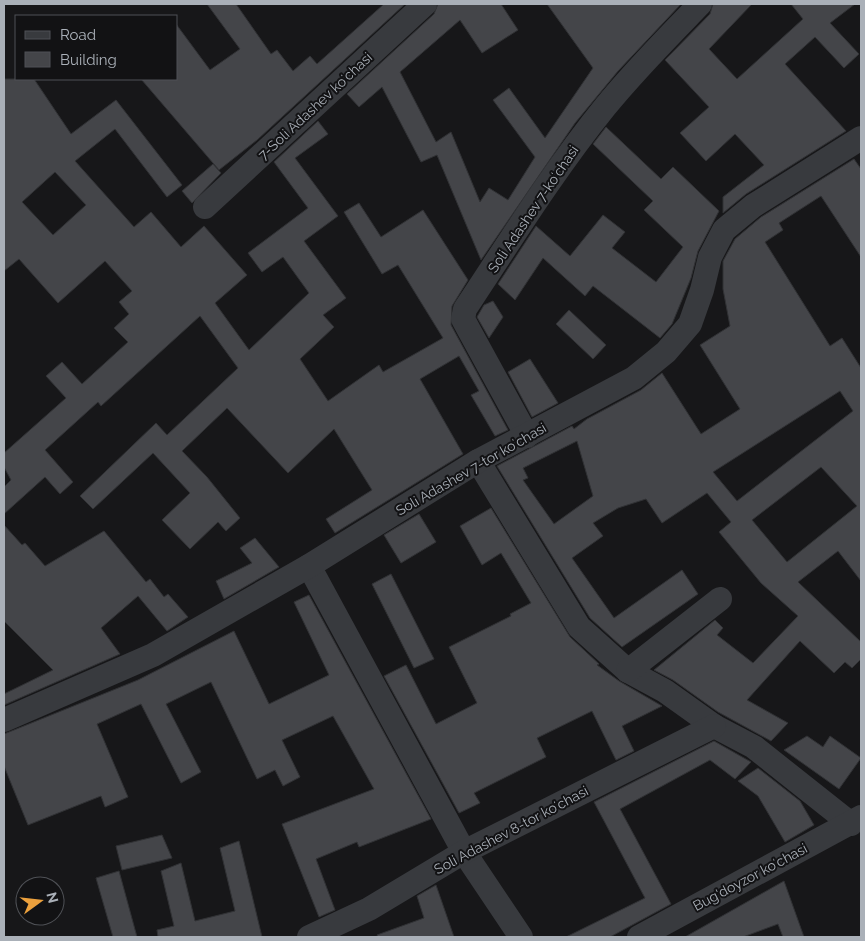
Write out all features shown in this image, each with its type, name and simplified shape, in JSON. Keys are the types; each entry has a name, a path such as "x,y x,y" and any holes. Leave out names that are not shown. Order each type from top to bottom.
{"street":[{"name":"7-Soli Adashev koʻchasi","path":"205,207 425,4"},
{"name":"Soli Adashev 7-koʻchasi","path":"527,436 470,332 464,319 465,309 556,172 605,107 647,58 700,4"},
{"name":"Soli Adashev 7-tor koʻchasi","path":"4,720 153,654 308,566 478,461 634,378 666,352 690,324 702,290 710,257 724,230 753,206 861,138"},
{"path":"478,461 580,627 628,671 664,691 714,726 754,747 856,820"},
{"path":"308,566 464,852 521,937"},
{"path":"628,671 720,599"},
{"name":"Soli Adashev 8-tor koʻchasi","path":"310,937 369,909 464,852 714,726"},
{"name":"Bug'doyzor koʻchasi","path":"639,937 664,931 856,820"}],"building":[{"path":"207,4 236,4 271,54 277,50 293,71 310,56 317,64 384,4 405,4 257,140 219,170 142,80 178,80 178,27 210,70 240,49"},
{"path":"438,4 501,4 518,30 482,53 460,20 400,72 436,142 451,132 480,202 489,188 508,200 535,157 493,100 509,88 545,138 593,68 547,4 681,4 618,71 575,123 481,260 437,155 421,162 382,87 359,107 347,94 434,14"},
{"path":"713,4 752,4 709,49 737,79 803,19 791,4 855,4 830,23 859,54 844,68 815,37 785,64 846,131 746,194 723,213 723,197 764,165 735,134 706,161 680,133 709,107 665,60 710,14"},
{"path":"4,79 35,80 71,134 116,100 182,185 167,197 115,129 75,161 134,227 151,212 181,247 204,226 247,275 215,303 249,350 309,293 283,257 262,272 248,253 308,208 274,162 318,121 328,134 295,158 338,216 304,241 346,298 323,315 334,327 300,359 328,401 379,365 383,372 443,338 398,265 382,274 344,212 359,203 381,237 423,210 468,280 452,306 451,325 508,430 495,436 471,395 479,391 459,356 420,379 463,454 335,533 326,519 372,490 334,429 288,473 227,408 182,451 207,477 240,518 226,531 218,522 190,549 162,520 190,493 153,453 93,509 80,496 156,423 167,435 238,368 200,316 101,406 98,402 45,450 73,482 60,494 45,477 4,514 4,487 11,480 4,467 4,453 66,398 46,376 62,362 82,384 128,342 114,328 129,314 119,302 132,291 105,261 58,303 19,259 4,271","holes":["55,172 86,205 53,235 22,202"]},
{"path":"606,127 661,179 673,167 719,211 698,251 691,278 672,324 660,338 593,286 585,296 543,258 515,300 498,284 536,226 570,256 603,215 625,232 612,248 656,282 683,247 644,210 653,201 593,144"},
{"path":"854,159 861,169 861,257 821,196 779,223 783,230 765,242 830,346 842,338 861,368 861,581 838,551 798,582 861,642 861,659 852,668 845,662 834,673 800,641 747,700 788,723 771,741 718,712 673,680 654,670 715,620 723,628 717,635 753,663 798,616 761,583 719,532 731,522 707,493 662,523 646,499 618,508 593,523 603,536 572,558 614,618 682,570 698,594 622,647 590,618 497,466 572,426 574,429 587,419 641,390 662,373 701,434 740,409 700,345 730,326 723,289 723,261 735,239 761,217","holes":["840,391 853,411 737,501 713,472","577,441 593,496 554,524 523,480 528,478 523,468","821,467 857,506 787,562 752,520"]},
{"path":"213,164 221,173 192,203 182,191"},
{"path":"493,301 503,317 489,338 477,317 484,305"},
{"path":"569,310 606,345 593,359 556,324"},
{"path":"530,359 558,403 532,417 508,372"},
{"path":"491,508 570,637 599,664 597,665 619,681 662,706 622,726 634,751 616,760 592,711 537,738 546,757 474,793 480,803 459,813 384,676 406,665 436,724 477,703 449,647 511,616 510,614 531,603 501,553 482,565 460,526"},
{"path":"419,514 436,542 401,563 384,535"},
{"path":"4,525 22,545 25,543 45,566 104,531 146,582 150,579 164,597 168,594 188,617 167,631 138,596 101,628 120,654 4,705 4,694 53,670 4,621"},
{"path":"255,538 279,567 224,599 216,581 252,563 240,548"},
{"path":"391,574 434,659 414,668 372,584"},
{"path":"309,595 431,819 359,847 357,842 316,859 335,910 319,917 282,824 374,789 333,716 282,740 300,777 283,786 275,770 257,779 211,682 166,704 201,772 181,783 141,704 97,724 128,797 105,807 101,796 28,825 4,766 4,734 138,680 234,631 269,704 329,675 294,602"},
{"path":"807,736 823,747 830,736 861,758 839,789 784,750"},
{"path":"714,741 751,762 735,779 710,760 620,809 671,904 610,937 566,937 645,898 594,802"},
{"path":"758,768 800,801 814,825 785,842 758,796 738,781"},
{"path":"162,835 172,858 122,870 116,846"},
{"path":"239,841 262,937 158,937 157,930 174,926 161,871 181,863 195,921 235,911 220,848"},
{"path":"119,871 137,937 113,937 96,878"},
{"path":"784,881 804,937 783,937 778,924 743,937 685,937"},
{"path":"436,885 454,937 378,937 377,935 424,918 417,896"}]}
